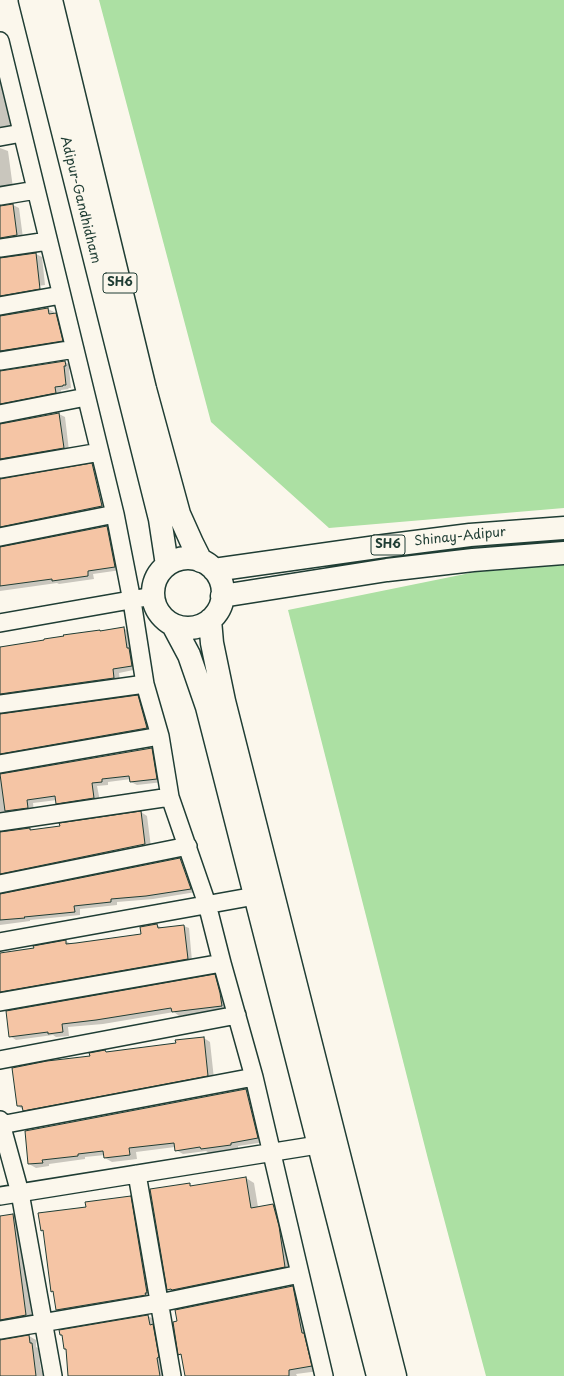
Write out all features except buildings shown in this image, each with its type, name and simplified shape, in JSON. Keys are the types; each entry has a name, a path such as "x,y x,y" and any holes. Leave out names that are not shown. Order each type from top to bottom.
{"main road":[{"name":"Adipur-Gandhidham","path":"30,0 160,518 167,565"},
{"name":"SH6","path":"51,0 145,389 177,506 192,543 221,582 222,596"},
{"name":"Shinay-Adipur","path":"207,565 470,536 564,528"},
{"name":"Shinay-Adipur","path":"222,596 387,570 473,560 564,553"},
{"name":"SH6","path":"167,565 178,560 190,558 207,565"},
{"path":"167,565 159,574 143,599 156,608 163,618 173,625 186,628 199,626 210,620 219,609 222,596"},
{"path":"210,620 212,643 224,701 327,1143 378,1376"},
{"path":"173,625 189,655 207,707 255,896 396,1376"}],"street":[{"path":"0,43 115,514 143,599 145,684 160,736 170,797 207,904 254,1077 273,1152 324,1376"},
{"path":"0,137 22,133"},
{"path":"0,196 36,190"},
{"path":"0,248 48,241"},
{"path":"0,306 61,295"},
{"path":"0,361 74,349"},
{"path":"0,414 86,397"},
{"path":"0,469 100,452"},
{"path":"0,537 115,514"},
{"path":"0,623 143,599"},
{"path":"0,704 145,684"},
{"path":"0,764 160,736"},
{"path":"0,822 170,797"},
{"path":"0,884 188,846"},
{"path":"0,942 255,896"},
{"path":"0,1002 222,962"},
{"path":"0,1060 237,1016"},
{"path":"53,1376 20,1192 1,1122 254,1077"},
{"path":"0,1196 327,1143"},
{"path":"137,1174 172,1376"},
{"path":"0,1330 159,1303 300,1274"}],"green space":[{"path":"99,0 564,0 564,508 329,528 211,422"},
{"path":"564,565 564,1376 486,1376 428,1159 288,610 475,572"}]}
